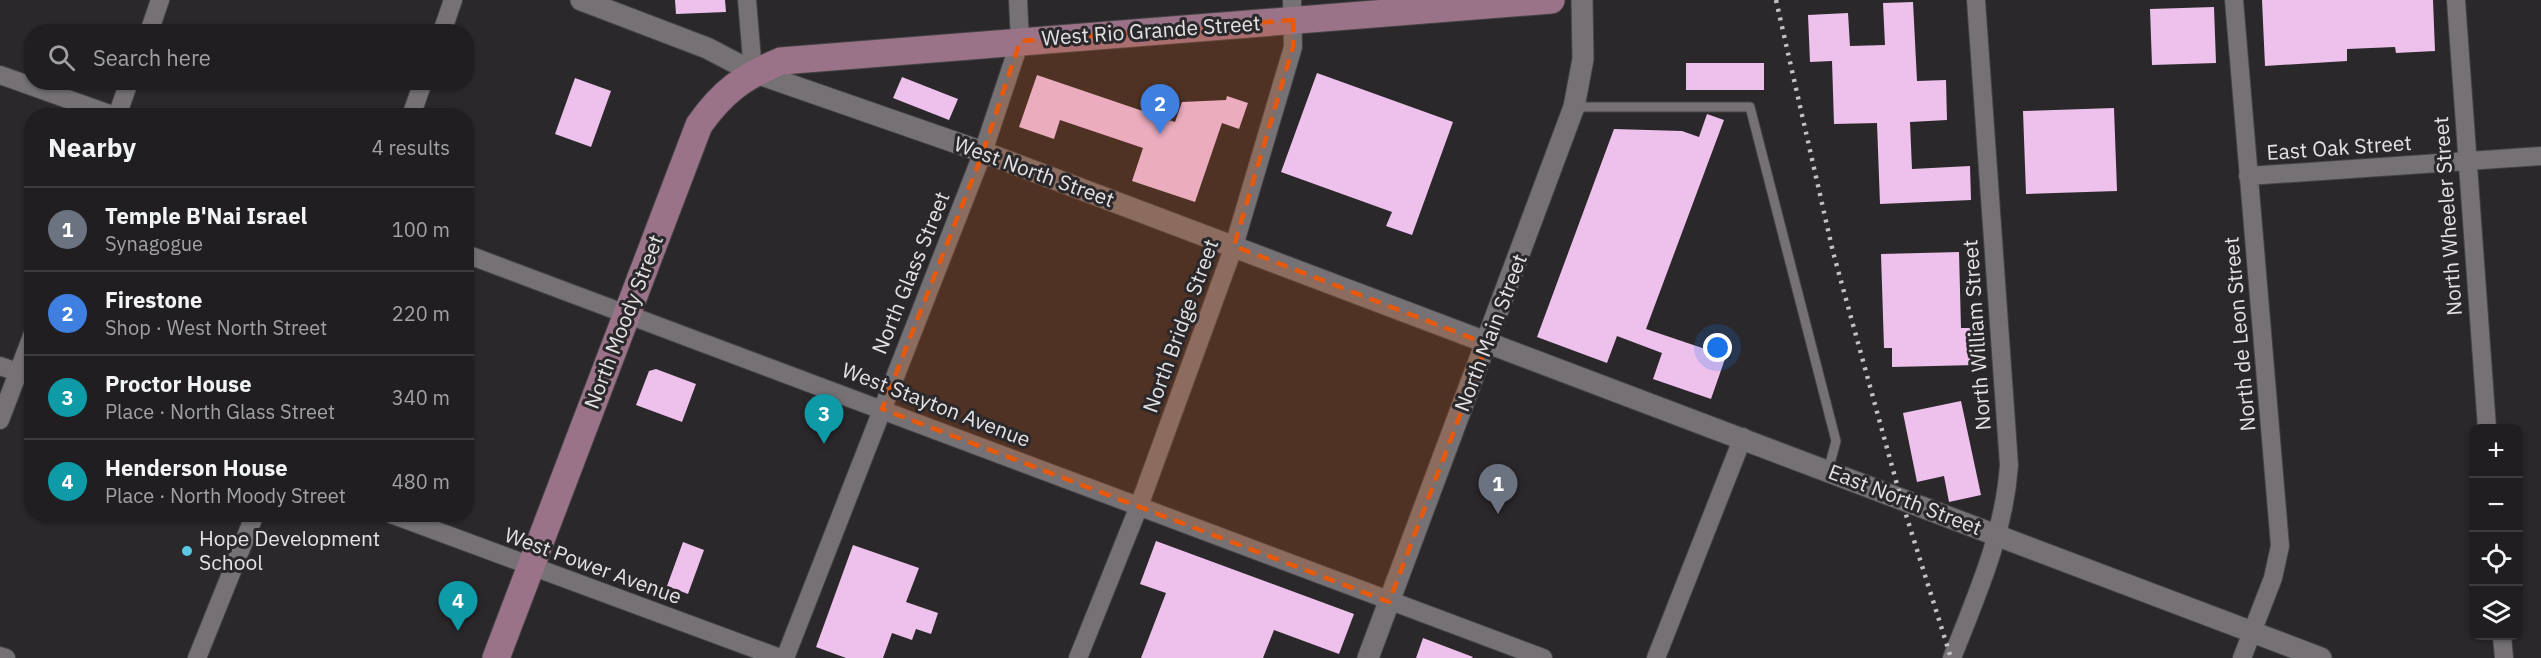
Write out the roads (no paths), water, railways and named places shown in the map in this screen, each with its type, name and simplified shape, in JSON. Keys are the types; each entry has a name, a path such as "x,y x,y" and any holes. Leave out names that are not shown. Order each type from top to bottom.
{"main road":[{"name":"West Rio Grande Street","path":"753,72 781,61 1020,41 1292,10 1551,0"},
{"name":"North Moody Street","path":"495,658 699,125 717,99 753,72"}],"street":[{"path":"151,24 160,0"},
{"path":"445,24 453,0"},
{"name":"West North Street","path":"581,0 707,48 753,72 983,152 1487,344"},
{"path":"747,0 753,72"},
{"name":"North Glass Street","path":"786,658 983,152 1020,41 1018,0"},
{"name":"North Main Street","path":"1368,658 1574,108 1583,59 1582,0"},
{"name":"North William Street","path":"1952,658 1999,536 2009,465 1976,0"},
{"name":"North de Leon Street","path":"2234,0 2280,546 2273,578 2242,658"},
{"name":"North Wheeler Street","path":"2456,0 2487,424"},
{"name":"North Bridge Street","path":"1078,658 1139,506 1234,246 1293,47 1292,10"},
{"path":"0,75 24,83"},
{"path":"42,90 93,108"},
{"path":"119,108 126,90"},
{"path":"414,108 420,90"},
{"name":"East Oak Street","path":"2248,176 2541,156"},
{"name":"West Stayton Avenue","path":"474,257 882,408 1389,602 1543,658"},
{"name":"East North Street","path":"1487,344 1743,437 2321,658"},
{"path":"0,366 24,375"},
{"path":"0,420 24,377"},
{"path":"1656,658 1743,437"},
{"path":"197,658 252,522"},
{"name":"West Power Avenue","path":"412,522 780,658"},
{"path":"2502,640 2504,658"},
{"path":"0,656 6,658"}],"lane":[{"path":"1574,108 1750,108 1836,441 1828,471"}],"railway":[{"path":"1776,0 1833,252 1901,499 1951,658"}],"place":[{"name":"Firestone","path":"1160,134"},
{"name":"Proctor House","path":"824,444"},
{"name":"Temple B'Nai Israel","path":"1498,514"},
{"name":"Hope Development School","path":"187,551"},
{"name":"Henderson House","path":"458,631"}]}
